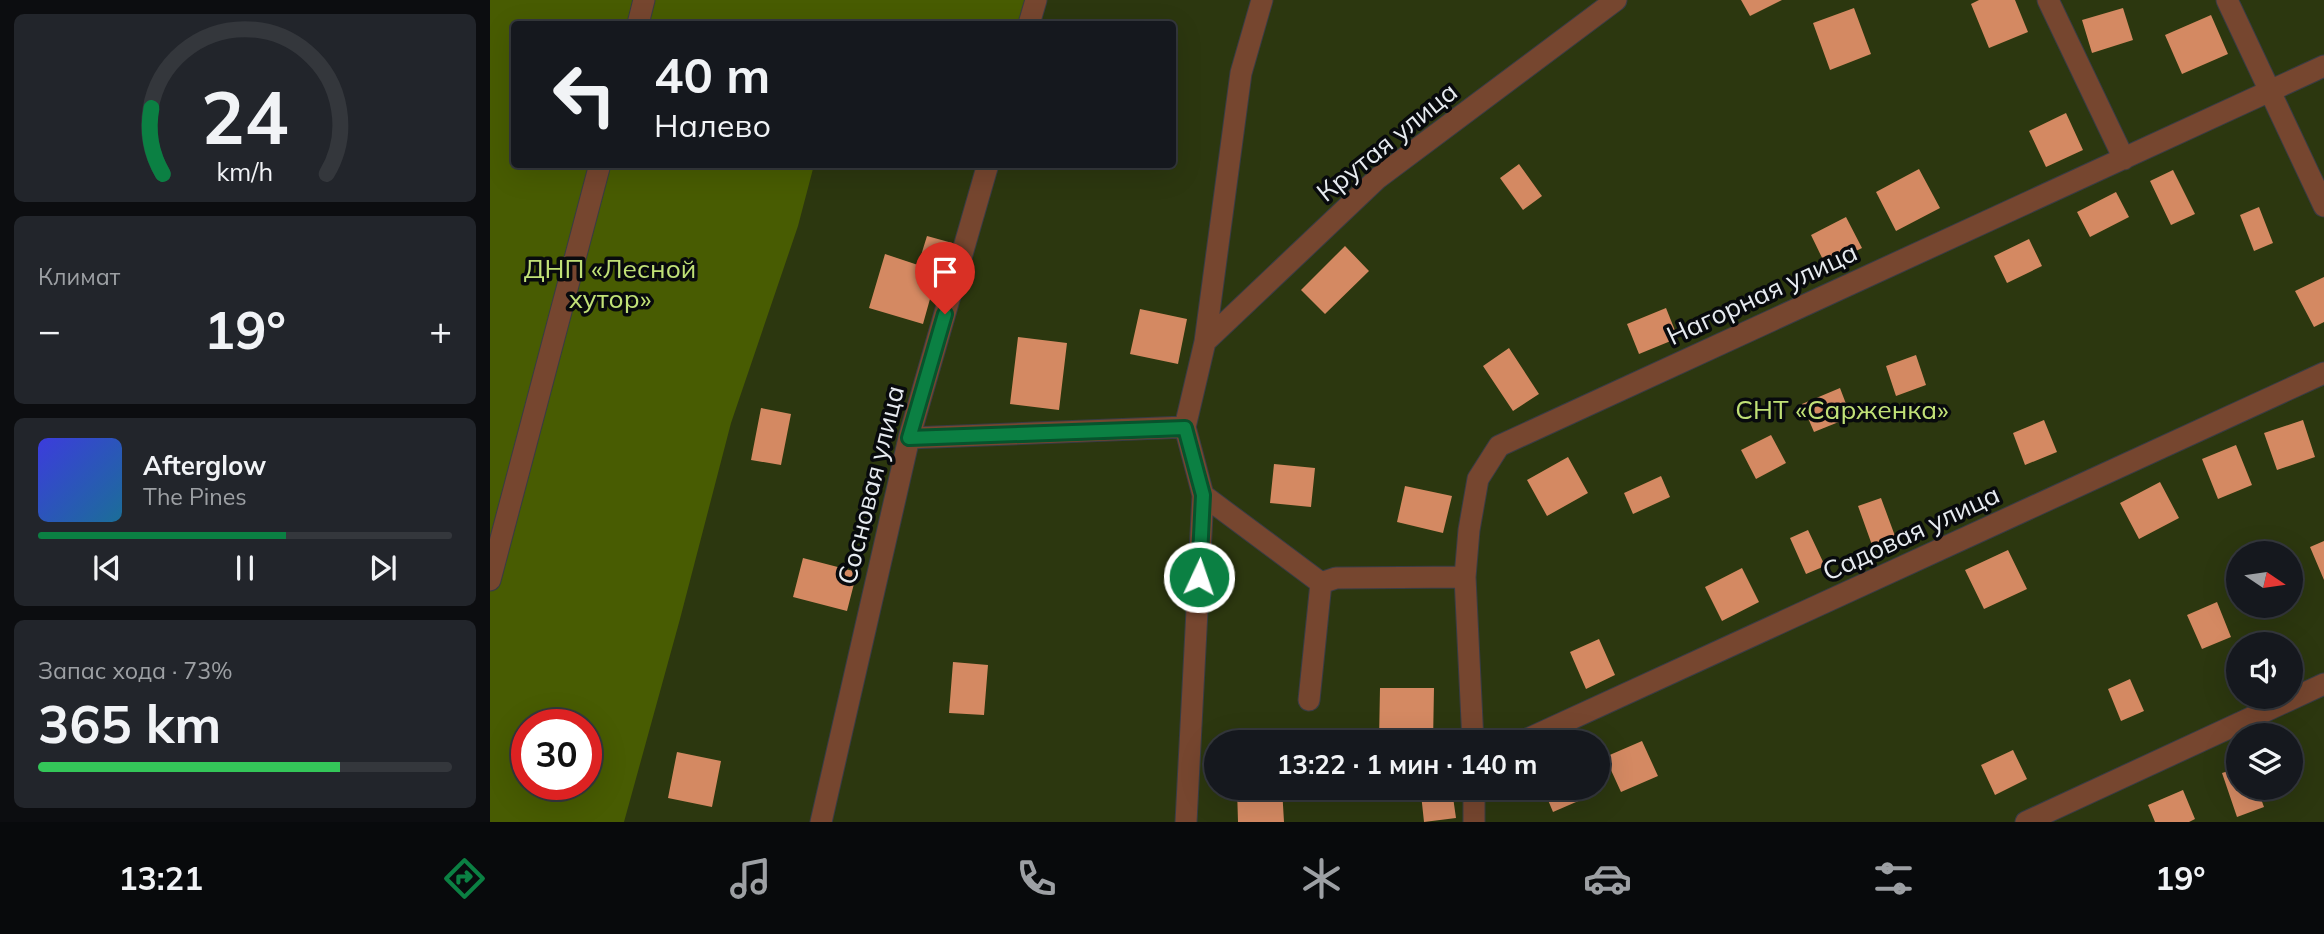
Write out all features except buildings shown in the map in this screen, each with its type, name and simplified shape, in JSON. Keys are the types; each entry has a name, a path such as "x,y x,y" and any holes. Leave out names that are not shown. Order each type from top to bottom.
{"street":[{"path":"639,21 644,0"},
{"path":"1030,21 1036,0"},
{"path":"1186,822 1203,495 1185,428 1205,342 1241,73 1262,0"},
{"name":"Крутая улица","path":"1205,342 1378,178 1616,0"},
{"path":"2048,0 2124,159"},
{"path":"2227,0 2324,206"},
{"name":"Нагорная улица","path":"1472,730 1465,577 1469,530 1478,479 1499,446 2324,66"},
{"path":"490,580 599,168"},
{"name":"Сосновая улица","path":"821,822 909,438 987,168"},
{"name":"Садовая улица","path":"1547,730 2324,373"},
{"path":"909,438 1185,428"},
{"path":"1203,495 1321,583"},
{"path":"1321,583 1336,578 1465,577"},
{"path":"1309,700 1321,583"},
{"path":"2026,822 2324,684"},
{"path":"1474,800 1474,822"}],"green space":[{"name":"СНТ «Сарженка»","path":"490,0 2324,0 2324,822 490,822"},
{"name":"ДНП «Лесной хутор»","path":"490,0 1033,0 1027,18 1004,21 511,21 511,168 813,168 798,226 731,423 624,822 490,822"}],"route":[{"path":"945,314 909,438 1185,428 1203,495 1199,577"}]}
